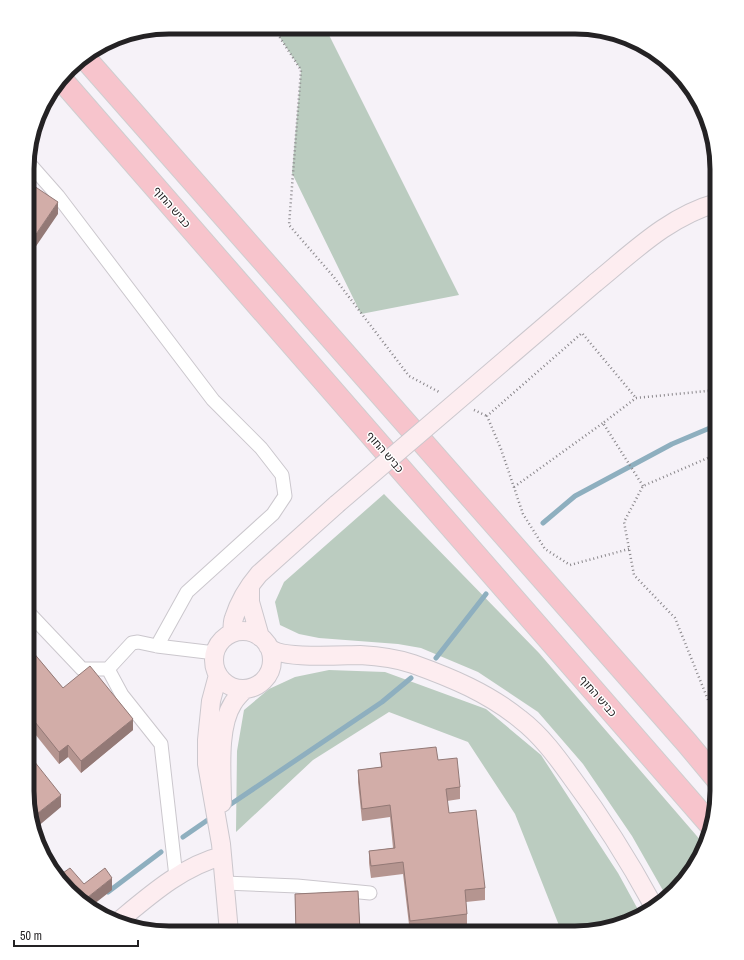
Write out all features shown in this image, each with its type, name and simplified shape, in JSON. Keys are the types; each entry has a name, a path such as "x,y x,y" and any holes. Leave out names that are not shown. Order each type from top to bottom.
{"highway":[{"path":"88,62 656,707 710,771"},
{"name":"כביש החוף","path":"66,83 706,821"}],"street":[{"path":"34,169 58,196 213,400 261,448 282,475 285,496 273,514 187,592 157,646"},
{"path":"232,633 233,619 250,585 258,574 337,504 595,283 674,220 691,211 710,205"},
{"path":"250,585 250,602 267,649 269,672 263,681 255,686 245,689 230,686 218,675 215,668 215,653 219,644 232,633 247,631 267,649 304,656 360,656 386,658 410,663 469,686 495,700 521,719 559,760 594,808 651,902"},
{"path":"34,618 82,669 108,669 132,643 138,642 157,646 215,653"},
{"path":"108,669 122,695 161,744 176,877"},
{"path":"218,675 212,701 207,740 207,764 221,850 228,926"},
{"path":"123,918 176,877 192,867 212,858 221,850 224,730 227,716 233,703 245,689"},
{"path":"224,883 297,886 370,893"}],"path":[{"path":"278,34 301,70 289,225 333,276 409,376 445,394"},
{"path":"487,416 582,333 636,398"},
{"path":"514,487 636,398 710,391"},
{"path":"473,409 487,416 501,449 523,514 546,549 570,565 629,549"},
{"path":"603,423 643,486"},
{"path":"710,457 643,486 624,522 634,574 676,618 710,704"}],"green space":[{"path":"278,34 328,34 459,295 361,314 292,173 301,70"},
{"path":"384,494 539,653 700,840 687,866 664,892 632,836 583,764 538,712 478,672 421,648 398,644 319,638 299,634 280,625 275,602 284,582"},
{"path":"329,670 385,672 486,709 541,755 618,873 638,910 627,916 592,925 559,926 515,814 468,742 389,712 313,760 236,832 237,751 244,710 269,689 295,677"}],"building":[{"path":"34,186 58,202 34,237"},
{"path":"34,653 63,688 90,666 133,719 81,761 68,745 59,752 34,721"},
{"path":"436,747 438,760 457,758 460,787 446,789 449,813 476,810 485,888 465,890 467,914 410,921 403,862 371,866 369,851 395,848 390,805 362,809 358,770 382,767 380,753"},
{"path":"34,761 61,795 36,814 34,791"},
{"path":"70,868 84,884 105,868 112,878 87,898 62,873"},
{"path":"358,891 360,926 296,926 295,894"}],"waterway":[{"path":"543,523 575,496 672,444 710,428"},
{"path":"436,658 486,594"},
{"path":"231,804 382,702 411,678"},
{"path":"183,837 212,817"},
{"path":"108,892 161,852"}]}
